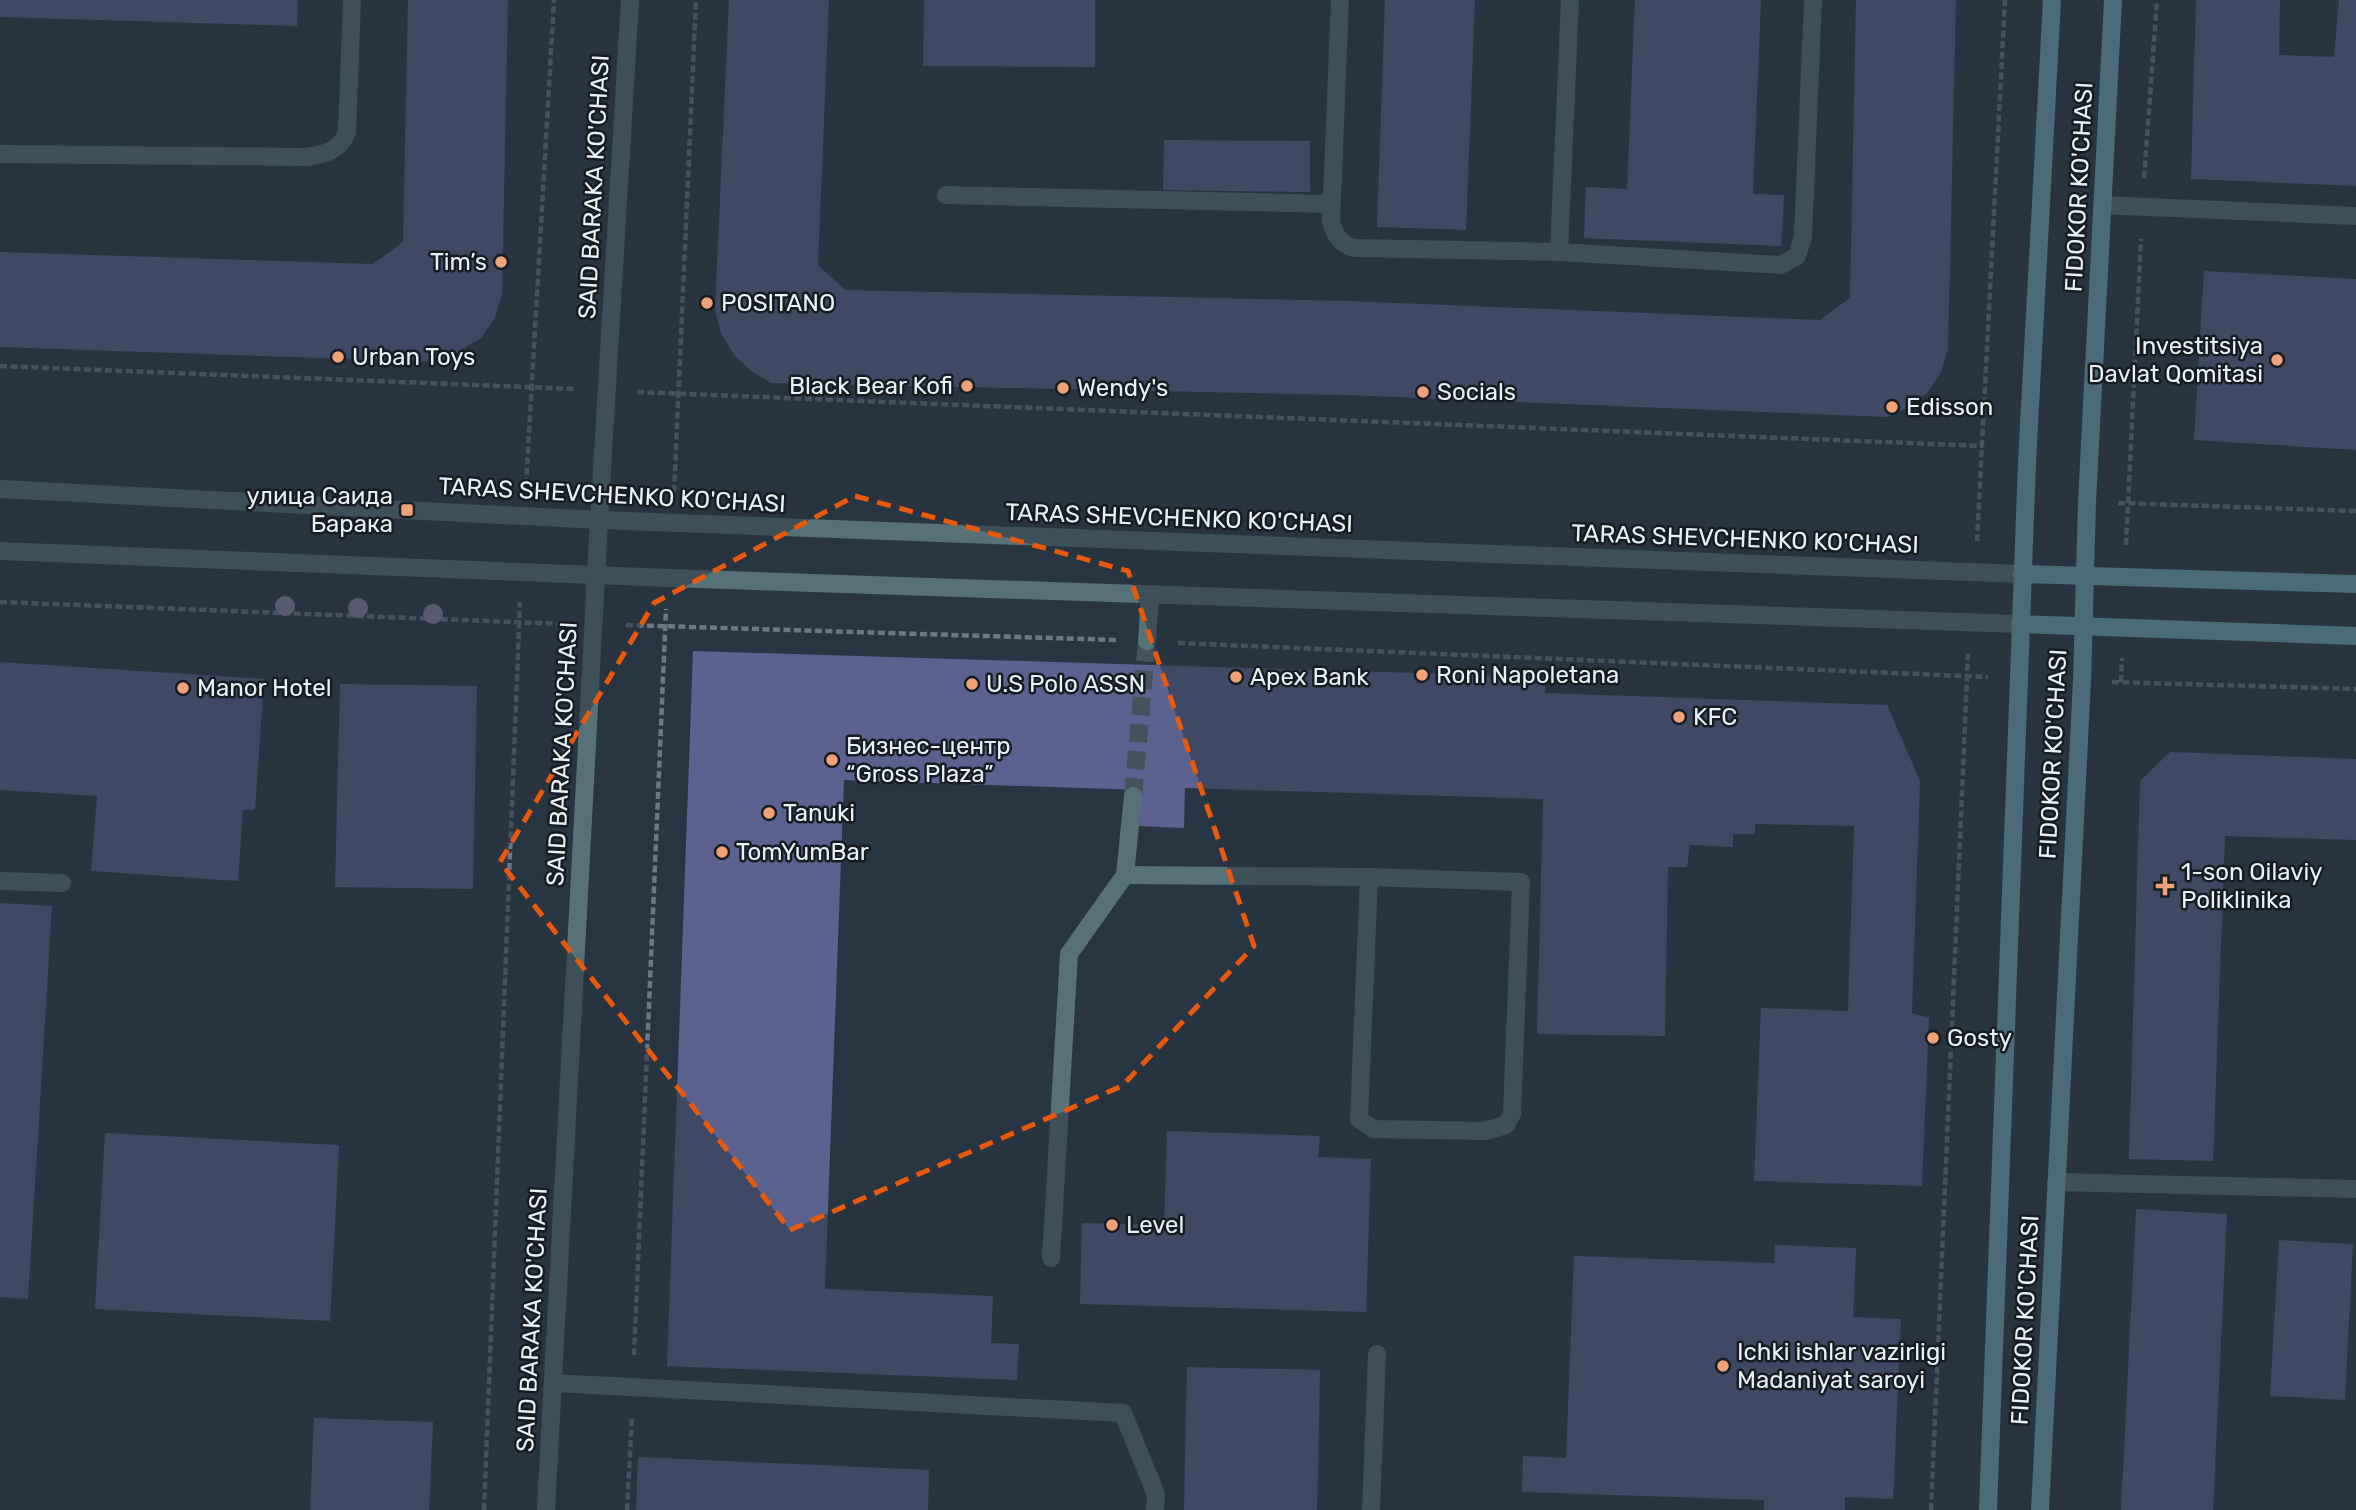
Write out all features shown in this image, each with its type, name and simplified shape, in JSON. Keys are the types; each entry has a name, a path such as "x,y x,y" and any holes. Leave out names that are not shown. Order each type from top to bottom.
{"main road":[{"name":"FIDOKOR KO'CHASI","path":"1988,1510 2022,574 2052,0"},
{"name":"FIDOKOR KO'CHASI","path":"2040,1510 2113,0"},
{"name":"TARAS SHEVCHENKO KO'CHASI","path":"2022,574 2356,584"},
{"path":"2020,624 2356,636"}],"street":[{"path":"0,154 293,157 325,154 340,145 347,132 352,0"},
{"name":"SAID BARAKA KO'CHASI","path":"546,1510 593,625 630,0"},
{"path":"1340,0 1331,222 1338,239 1346,246 1559,252 1782,265 1797,256 1803,237 1813,0"},
{"path":"1559,252 1570,0"},
{"path":"946,195 1331,204"},
{"path":"2102,205 2356,216"},
{"name":"TARAS SHEVCHENKO KO'CHASI","path":"0,489 599,520 2022,574"},
{"path":"0,551 596,576 2020,624"},
{"path":"1147,641 1150,594"},
{"path":"1051,1258 1069,954 1125,875 1133,796"},
{"path":"1125,875 1369,877 1521,882 1512,1114 1506,1125 1485,1131 1373,1129 1359,1119 1369,877"},
{"path":"0,881 62,883"},
{"path":"2056,1182 2356,1189"},
{"path":"1371,1510 1377,1354"},
{"path":"553,1384 1123,1413 1156,1494 1155,1510"}],"path":[{"path":"531,388 554,0"},
{"path":"672,523 696,0"},
{"path":"1975,572 2005,0"},
{"path":"2125,578 2142,207 2157,0"},
{"path":"0,366 1983,446"},
{"path":"2128,503 2356,511"},
{"path":"626,1510 668,578"},
{"path":"0,603 519,623 1147,641 2018,678"},
{"path":"1931,1510 1971,622"},
{"path":"484,1510 519,623"},
{"path":"2082,681 2356,690"}],"highlighted area":[{"path":"855,496 1128,571 1254,946 1122,1086 790,1230 500,862 654,603"}],"building":[{"path":"0,0 298,0 297,26 0,17"},
{"path":"408,0 508,0 502,294 495,318 481,338 440,362 0,347 0,252 373,264 403,242"},
{"path":"729,0 829,0 818,265 845,290 1348,301 1820,320 1850,298 1856,0 1956,0 1948,349 1941,372 1928,392 1909,407 1887,417 1345,395 771,383 751,371 734,355 721,333 715,310"},
{"path":"924,0 1095,0 1095,67 923,66"},
{"path":"1385,0 1475,0 1466,230 1377,227"},
{"path":"1635,0 1761,0 1753,194 1784,195 1781,246 1584,238 1586,187 1627,189"},
{"path":"2196,0 2280,0 2279,55 2334,57 2339,0 2356,0 2356,186 2191,179"},
{"path":"1164,140 1310,141 1310,192 1163,190"},
{"name":"Investitsiya Davlat Qomitasi","path":"2204,271 2356,279 2356,450 2194,440"},
{"path":"693,651 1546,677 1545,693 1887,705 1920,781 1912,1013 1929,1018 1922,1186 1754,1181 1761,1008 1848,1011 1854,826 1755,824 1755,834 1733,834 1733,847 1690,845 1687,867 1668,867 1665,1036 1537,1034 1543,799 1185,788 1184,828 1139,826 1140,790 844,780 825,1289 993,1296 991,1343 1019,1344 1017,1380 667,1366"},
{"path":"0,662 264,679 255,810 243,810 238,881 91,871 97,796 0,790"},
{"path":"340,684 477,686 473,889 335,887"},
{"path":"2170,752 2356,759 2356,840 2225,836 2213,1161 2129,1159 2140,781"},
{"path":"0,903 52,906 28,1299 0,1297"},
{"path":"1167,1131 1320,1136 1318,1157 1371,1159 1366,1312 1080,1304 1082,1223 1164,1225"},
{"path":"105,1133 339,1145 330,1321 95,1309"},
{"path":"2136,1209 2227,1214 2213,1510 2121,1510"},
{"path":"2279,1240 2353,1244 2345,1400 2270,1396"},
{"path":"1775,1245 1856,1248 1853,1317 1901,1319 1893,1499 1845,1497 1845,1510 1764,1510 1764,1500 1522,1492 1523,1456 1566,1458 1574,1256 1774,1263"},
{"path":"1187,1367 1320,1370 1317,1510 1184,1510"},
{"path":"314,1418 433,1422 429,1510 310,1510"},
{"path":"638,1457 929,1470 928,1510 636,1510"}],"tunnel":[{"path":"1133,796 1147,641"}],"place":[{"name":"Tim’s","path":"501,262"},
{"name":"POSITANO","path":"707,303"},
{"name":"Urban Toys","path":"338,357"},
{"name":"Investitsiya Davlat Qomitasi","path":"2277,360"},
{"name":"Black Bear Kofi","path":"967,386"},
{"name":"Wendy's","path":"1063,388"},
{"name":"Socials","path":"1423,392"},
{"name":"Edisson","path":"1892,407"},
{"name":"улица Саида Барака","path":"407,510"},
{"name":"Roni Napoletana","path":"1422,675"},
{"name":"Apex Bank","path":"1236,677"},
{"name":"U.S Polo ASSN","path":"972,684"},
{"name":"Manor Hotel","path":"183,688"},
{"name":"KFC","path":"1679,717"},
{"name":"Бизнес-центр “Gross Plaza”","path":"832,760"},
{"name":"Tanuki","path":"769,813"},
{"name":"TomYumBar","path":"722,852"},
{"name":"1-son Oilaviy Poliklinika","path":"2165,886"},
{"name":"Gosty","path":"1933,1038"},
{"name":"Level","path":"1112,1225"},
{"name":"Ichki ishlar vazirligi Madaniyat saroyi","path":"1723,1366"}]}
